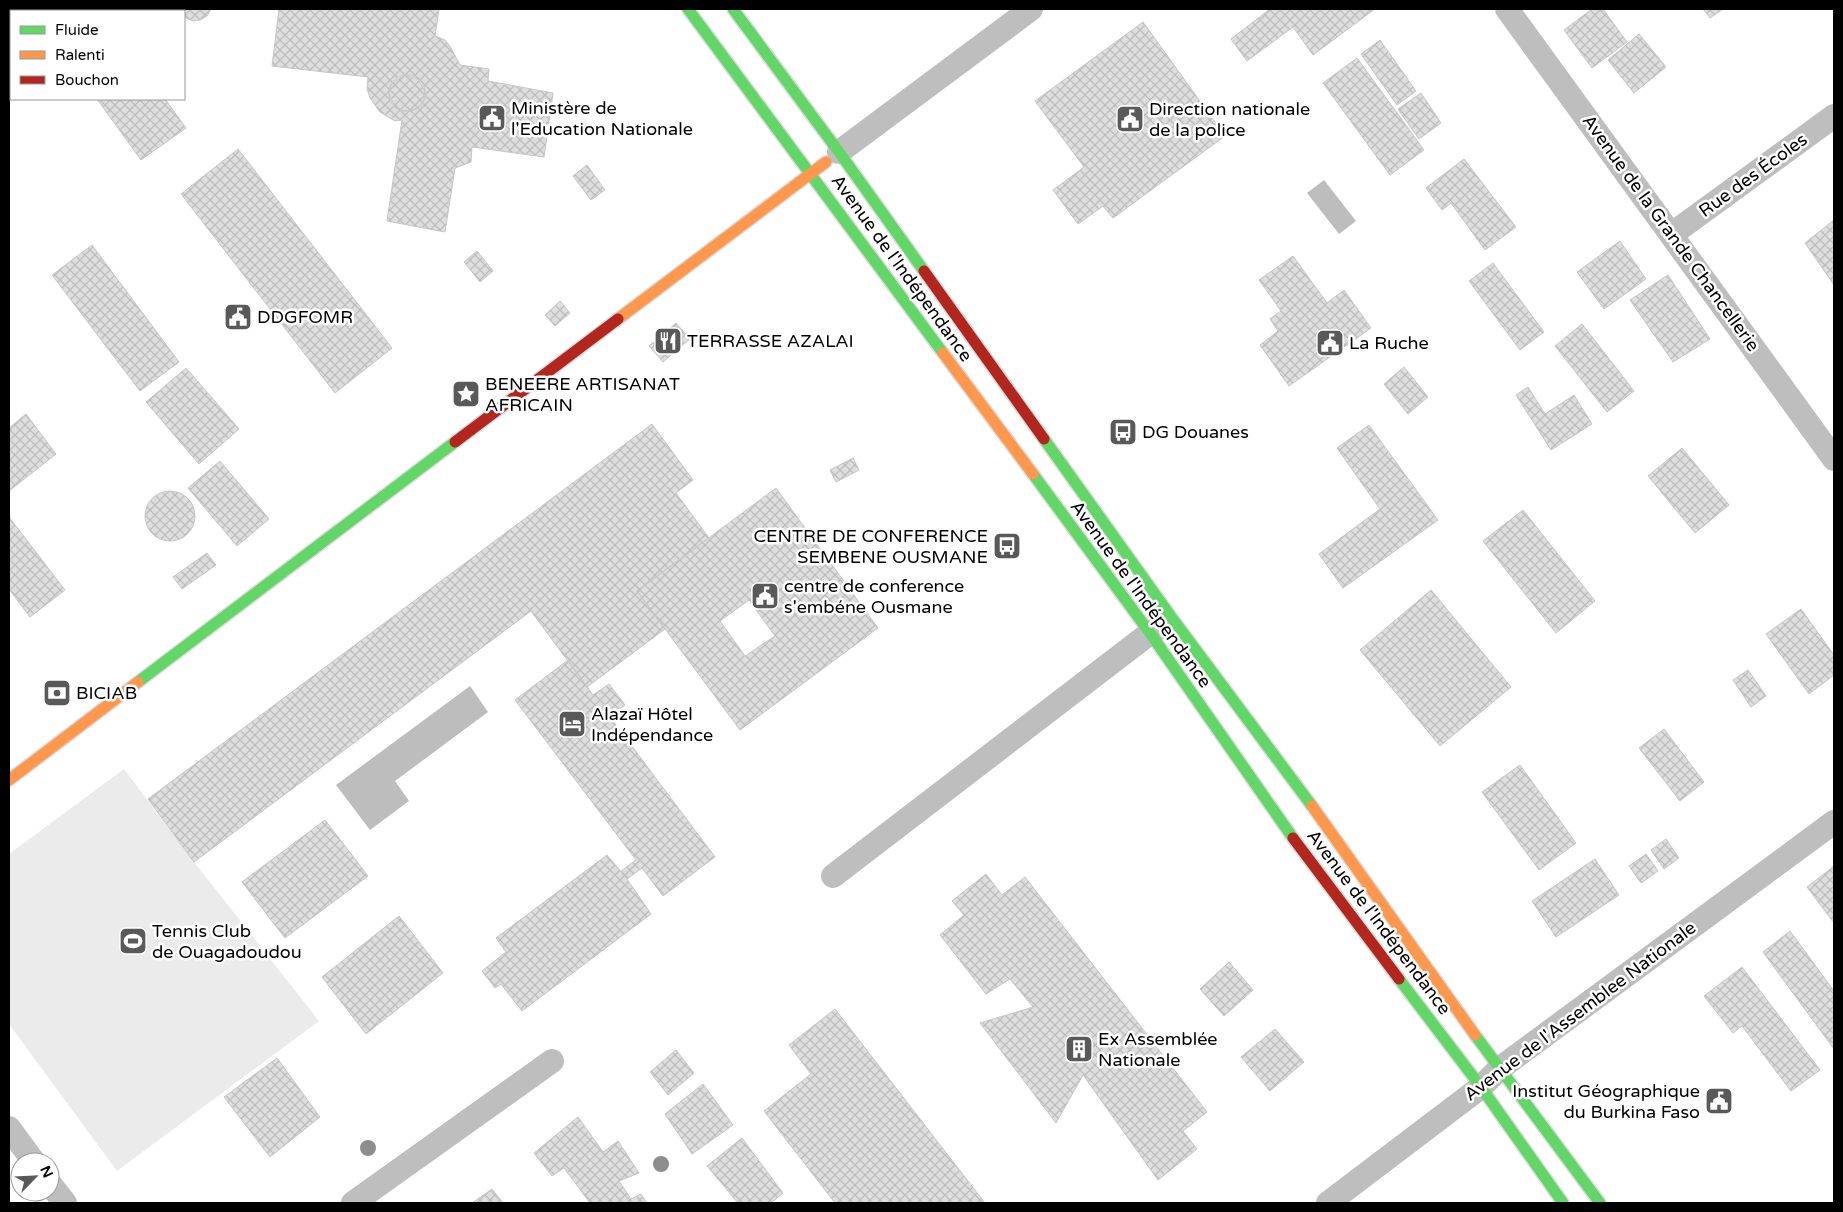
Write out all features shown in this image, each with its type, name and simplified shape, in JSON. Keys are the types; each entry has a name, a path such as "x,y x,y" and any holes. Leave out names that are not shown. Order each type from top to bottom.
{"main road":[{"name":"Avenue de l'Indépendance","path":"688,9 1150,633 1481,1086 1563,1203"},
{"name":"Avenue de l'Indépendance","path":"733,9 839,152 1334,844 1600,1203"},
{"path":"9,780 839,152"}],"street":[{"path":"839,152 1031,9"},
{"name":"Avenue de la Grande Chancellerie","path":"1507,9 1834,459"},
{"name":"Rue des Écoles","path":"1672,234 1834,116"},
{"path":"833,876 1172,618"},
{"name":"Avenue de l'Assemblee Nationale","path":"1328,1203 1481,1086 1499,1069 1834,822"},
{"path":"353,1203 552,1060"},
{"path":"9,1128 27,1152"}],"shaded area":[{"path":"1324,180 1356,221 1339,234 1307,193"},
{"path":"470,686 488,712 395,781 409,801 370,830 336,785"},
{"name":"Tennis Club de Ouagadoudou","path":"124,769 194,862 319,1021 117,1171 9,1024 9,854"}],"building":[{"path":"211,9 207,16 193,21 185,17 185,10 178,10"},
{"path":"279,9 439,9 435,36 445,40 460,65 489,69 488,81 553,93 544,157 472,147 471,162 455,168 445,232 387,221 402,120 395,121 380,112 370,98 367,89 368,77 272,66","holes":["405,75 418,79 425,91 425,99 422,105 409,111 402,111 396,108 389,95 389,88 393,82"]},
{"path":"1270,9 1375,9 1313,55 1293,27 1247,61 1231,39"},
{"path":"1592,9 1603,9 1627,42 1592,68 1564,30"},
{"path":"1703,9 1723,9 1710,18"},
{"name":"Direction nationale de la police","path":"1143,22 1225,136 1113,218 1103,206 1078,224 1053,190 1084,167 1035,101"},
{"path":"1639,34 1666,67 1634,93 1608,60"},
{"path":"1380,40 1416,91 1397,105 1361,54"},
{"path":"1357,58 1424,150 1390,175 1323,83"},
{"path":"407,75 414,76 420,80 424,86 424,100 420,106 414,110 407,111 400,110 394,106 390,100 389,93 390,86 394,80 400,76"},
{"path":"1421,93 1441,123 1419,139 1398,109"},
{"path":"98,100 166,100 186,128 141,160"},
{"path":"238,149 392,348 335,393 181,194"},
{"path":"1464,159 1516,227 1485,250 1451,203 1442,210 1426,188"},
{"path":"587,165 605,190 591,200 573,176"},
{"path":"1834,220 1834,285 1805,243"},
{"path":"1620,241 1646,279 1604,309 1577,272"},
{"path":"92,245 179,362 140,391 52,275"},
{"path":"477,251 493,271 480,282 464,262"},
{"path":"1293,256 1327,303 1344,290 1371,328 1289,386 1260,345 1278,331 1270,319 1281,311 1259,280"},
{"path":"1493,263 1544,332 1520,350 1469,281"},
{"path":"1668,275 1710,339 1673,362 1630,300"},
{"path":"560,301 570,313 555,326 545,315"},
{"path":"676,323 690,339 663,362 649,346"},
{"path":"1582,324 1634,391 1607,412 1555,346"},
{"path":"1404,367 1428,397 1408,414 1384,384"},
{"path":"186,368 239,429 199,464 146,402"},
{"path":"1528,387 1545,414 1574,395 1592,424 1551,450 1516,395"},
{"path":"26,414 56,454 9,491 9,428"},
{"path":"652,424 693,480 676,493 709,538 637,591 665,629 587,687 531,611 194,862 148,799"},
{"path":"1369,425 1438,520 1343,588 1319,554 1380,509 1337,448"},
{"path":"1682,448 1729,505 1695,533 1648,476"},
{"path":"853,458 859,470 836,482 830,470"},
{"path":"220,461 269,519 237,546 188,488"},
{"path":"776,488 878,628 740,730 637,591"},
{"path":"170,491 188,498 195,516 188,534 170,541 152,534 145,516 152,498"},
{"path":"1523,510 1595,601 1556,633 1483,541"},
{"path":"9,517 65,590 30,617 9,589"},
{"path":"207,553 216,565 182,589 173,577"},
{"path":"1431,590 1511,687 1440,746 1360,650"},
{"path":"749,600 775,636 745,656 720,621"},
{"path":"1801,609 1834,655 1834,675 1809,694 1766,634"},
{"path":"568,660 593,695 609,684 625,705 610,717 715,857 663,896 642,868 627,879 621,871 636,860 515,700"},
{"path":"1748,670 1766,696 1751,707 1733,680"},
{"path":"1664,729 1704,782 1680,801 1639,748"},
{"path":"1520,765 1576,843 1539,870 1482,792"},
{"path":"325,820 368,876 285,938 242,882"},
{"path":"1666,839 1679,858 1664,869 1651,850"},
{"path":"1646,854 1658,871 1641,883 1629,866"},
{"path":"607,855 627,879 651,914 522,1011 501,984 495,988 482,971 506,952 496,938"},
{"path":"1595,859 1619,895 1556,937 1532,901"},
{"path":"1834,866 1834,923 1807,887"},
{"name":"Ex Assemblée Nationale","path":"986,874 1002,895 1025,877 1207,1112 1183,1131 1197,1149 1158,1180 1083,1075 1056,1123 980,1023 1033,1007 1010,979 986,994 940,935 964,915 952,901"},
{"path":"399,916 443,973 366,1034 322,977"},
{"path":"1790,931 1834,991 1834,1049 1763,952"},
{"path":"1229,962 1253,990 1224,1016 1200,989"},
{"path":"1742,967 1820,1070 1791,1091 1742,1026 1733,1033 1704,996"},
{"path":"835,1009 985,1203 835,1203 764,1111 811,1074 789,1045"},
{"path":"1275,1029 1304,1062 1270,1091 1241,1057"},
{"path":"676,1050 694,1073 668,1095 650,1072"},
{"path":"277,1058 320,1117 270,1157 224,1097"},
{"path":"703,1084 733,1125 692,1154 665,1114"},
{"path":"578,1117 603,1152 618,1141 639,1173 619,1181 631,1199 641,1194 647,1203 590,1203 564,1168 552,1176 534,1153"},
{"path":"742,1138 783,1193 771,1203 738,1203 707,1166"},
{"path":"492,1189 503,1203 472,1203"}],"traffic: fast":[{"path":"688,9 943,353"},
{"path":"733,9 924,271"},
{"path":"1044,439 1172,618 1312,806"},
{"path":"138,682 455,442"},
{"path":"1033,474 1150,633 1293,838"},
{"path":"1399,979 1481,1087 1563,1203"},
{"path":"1475,1035 1600,1203"}],"traffic: slow":[{"path":"618,319 826,162"},
{"path":"943,353 1033,474"},
{"path":"9,780 138,682"},
{"path":"1312,806 1475,1035"}],"traffic: jam":[{"path":"924,271 1044,439"},
{"path":"455,442 618,319"},
{"path":"1293,838 1399,979"}],"place":[{"name":"Ministère de l'Education Nationale","path":"492,118"},
{"name":"Direction nationale de la police","path":"1130,119"},
{"name":"DDGFOMR","path":"238,317"},
{"name":"TERRASSE AZALAI","path":"668,341"},
{"name":"La Ruche","path":"1330,343"},
{"name":"BENEERE ARTISANAT AFRICAIN","path":"466,394"},
{"name":"DG Douanes","path":"1123,432"},
{"name":"CENTRE DE CONFERENCE SEMBENE OUSMANE","path":"1007,546"},
{"name":"centre de conference s'embéne Ousmane","path":"765,596"},
{"name":"BICIAB","path":"57,693"},
{"name":"Alazaï Hôtel Indépendance","path":"572,724"},
{"name":"Tennis Club de Ouagadoudou","path":"133,941"},
{"name":"Ex Assemblée Nationale","path":"1079,1049"},
{"name":"Institut Géographique du Burkina Faso","path":"1719,1101"}]}
